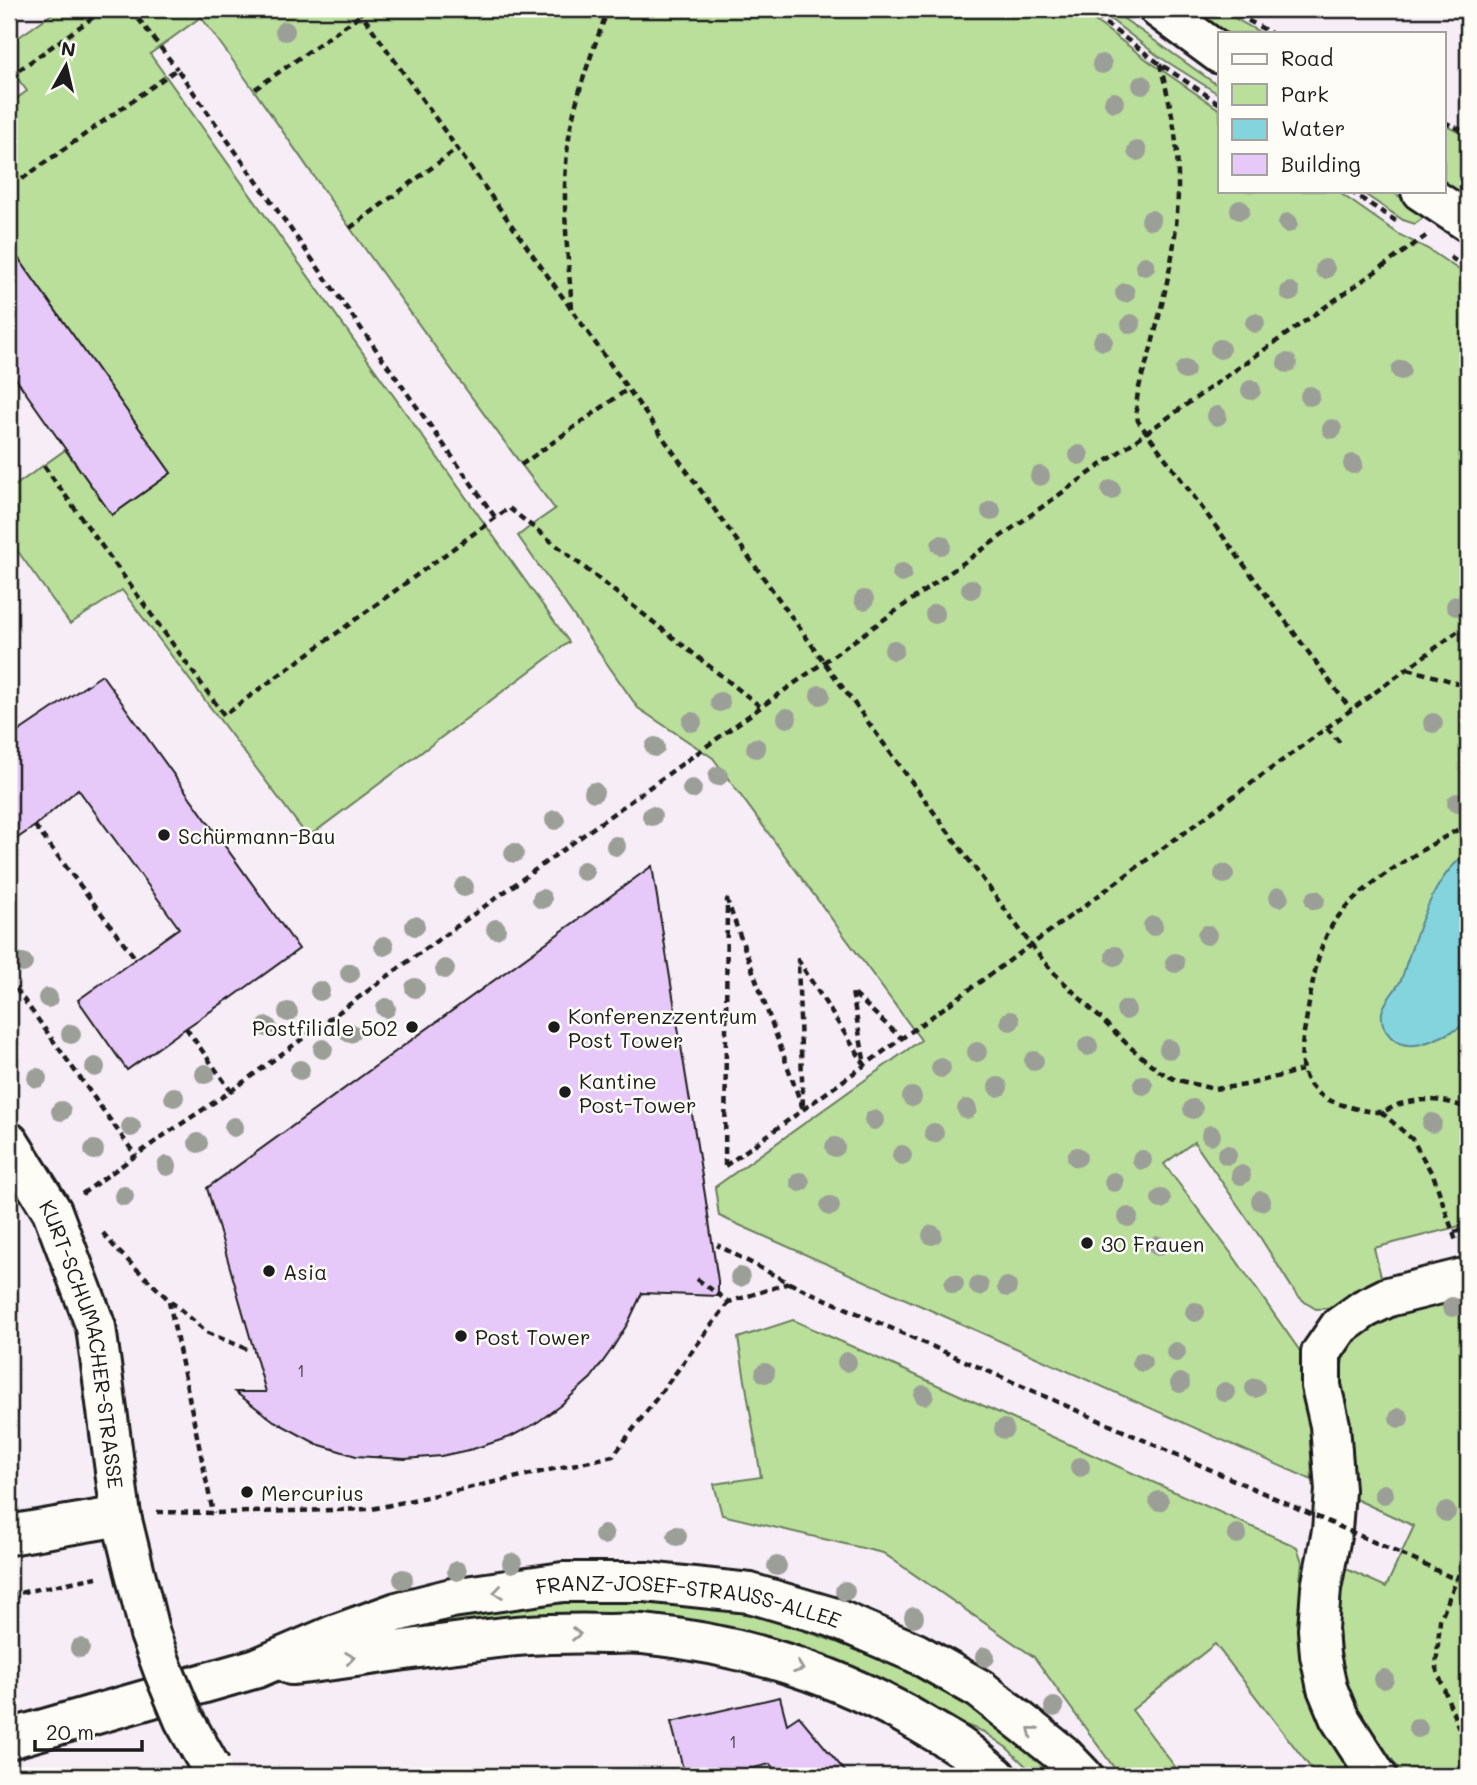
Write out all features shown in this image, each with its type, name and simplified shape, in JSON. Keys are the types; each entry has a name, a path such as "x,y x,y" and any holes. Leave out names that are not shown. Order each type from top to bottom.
{"main road":[{"path":"1158,9 1218,53"},
{"path":"1423,192 1468,222"},
{"name":"KURT-SCHUMACHER-STRASSE","path":"9,1142 52,1211 96,1327 133,1514 150,1634 184,1720 214,1772"},
{"path":"1377,1776 1339,1717 1327,1688 1320,1655 1319,1607 1332,1531 1335,1490 1330,1425 1321,1385 1321,1353 1339,1327 1364,1309 1462,1260"},
{"path":"9,1535 133,1514"},
{"name":"FRANZ-JOSEF-STRAUSS-ALLEE","path":"9,1739 257,1668 335,1634 397,1612 452,1598 563,1583 646,1582 750,1593 832,1617 916,1653 980,1689 1062,1754 1083,1776"},
{"name":"FRANZ-JOSEF-STRAUSS-ALLEE","path":"257,1668 517,1636 641,1634 698,1642 754,1653 851,1688 903,1712 962,1748 996,1776"}],"path":[{"path":"9,77 105,9"},
{"path":"131,9 177,69 495,517"},
{"path":"572,309 565,229 566,159 572,121 608,9"},
{"path":"1086,9 1218,103"},
{"path":"1226,9 1269,32"},
{"path":"255,89 360,11 824,662 1052,971 1130,1047 1159,1071 1174,1079 1214,1089 1246,1085 1302,1070"},
{"path":"1160,64 1174,127 1178,170 1177,209 1173,250 1136,402 1138,421 1351,710"},
{"path":"22,179 177,69"},
{"path":"1446,123 1468,134"},
{"path":"350,228 457,149"},
{"path":"1352,192 1402,225"},
{"path":"75,1199 231,1091 761,707 1431,232"},
{"path":"521,465 628,389"},
{"path":"44,466 224,715 509,508 761,707"},
{"path":"803,1109 727,900 725,1166 1468,625"},
{"path":"1408,669 1468,688"},
{"path":"1327,728 1343,746"},
{"path":"1468,824 1368,887 1340,914 1325,937 1315,973 1300,1054 1302,1070 1313,1090 1330,1101 1348,1107 1381,1112 1401,1104 1426,1100 1447,1101 1468,1108"},
{"path":"35,826 136,959"},
{"path":"803,1109 798,960 865,1065"},
{"path":"9,979 136,1156"},
{"path":"865,1065 852,992 901,1038"},
{"path":"186,1028 231,1091"},
{"path":"1381,1112 1412,1139 1434,1177 1462,1260"},
{"path":"1454,1233 1468,1229"},
{"path":"717,1245 789,1283 1457,1580"},
{"path":"118,1251 208,1333 247,1349"},
{"path":"697,1279 729,1302"},
{"path":"133,1514 372,1509 613,1457 729,1302 789,1283"},
{"path":"169,1300 213,1513"},
{"path":"1468,1552 1440,1620 1436,1668 1468,1746"}],"green space":[{"path":"59,9 1079,9 1218,109 1218,192 1338,192 1400,235 1428,249 1468,276 1468,1224 1374,1248 1383,1285 1336,1308 1316,1309 1296,1294 1194,1142 1164,1164 1307,1361 1312,1480 719,1216 715,1187 921,1040 713,758 638,708 518,536 555,509 425,333 201,17 150,54 569,642 308,837 122,590 70,624 9,539 9,490 65,450 113,514 171,473 9,245 9,104 27,91 9,67 9,44"},
{"path":"1097,9 1110,9 1218,86 1218,94 1158,56"},
{"path":"1180,9 1218,9 1259,32 1218,32"},
{"path":"1446,126 1468,136 1468,187 1454,197 1446,191"},
{"path":"1361,192 1392,192 1427,215 1415,224 1403,220"},
{"path":"1468,1293 1468,1776 1404,1776 1356,1710 1342,1666 1338,1593 1342,1567 1386,1587 1414,1526 1353,1498 1340,1378 1343,1359 1351,1345 1369,1327"},
{"path":"793,1320 1297,1547 1302,1562 1300,1581 1305,1657 1360,1776 1317,1776 1215,1644 1132,1710 1182,1776 1120,1776 1034,1657 883,1553 722,1515 714,1484 761,1477 738,1338"},
{"path":"591,1600 681,1605 734,1612 786,1625 870,1655 952,1695 998,1725 1058,1776 1036,1776 1007,1748 984,1732 944,1719 930,1708 873,1676 794,1647 400,1632 401,1626 525,1605"}],"water":[{"path":"1468,854 1468,1024 1418,1045 1398,1042 1384,1028 1383,1007 1401,980 1423,916 1438,886 1457,862"}],"building":[{"path":"9,245 171,473 112,515 9,369"},
{"name":"Schürmann-Bau","path":"102,675 299,949 127,1070 78,1000 179,928 78,789 35,826 9,844 9,738"},
{"path":"652,866 705,1195 718,1296 642,1293 628,1323 591,1378 535,1424 510,1437 473,1449 441,1456 405,1459 356,1456 317,1444 274,1421 235,1392 266,1392 207,1188"},
{"path":"780,1697 787,1724 799,1716 849,1776 780,1776 770,1764 719,1776 685,1776 671,1722"}],"place":[{"name":"Schürmann-Bau","path":"164,835"},
{"name":"Postfiliale 502","path":"412,1027"},
{"name":"Konferenzzentrum Post Tower","path":"554,1027"},
{"name":"Kantine Post-Tower","path":"565,1092"},
{"name":"30 Frauen","path":"1087,1243"},
{"name":"Asia","path":"269,1271"},
{"name":"Post Tower","path":"461,1336"},
{"name":"Mercurius","path":"247,1492"}]}
